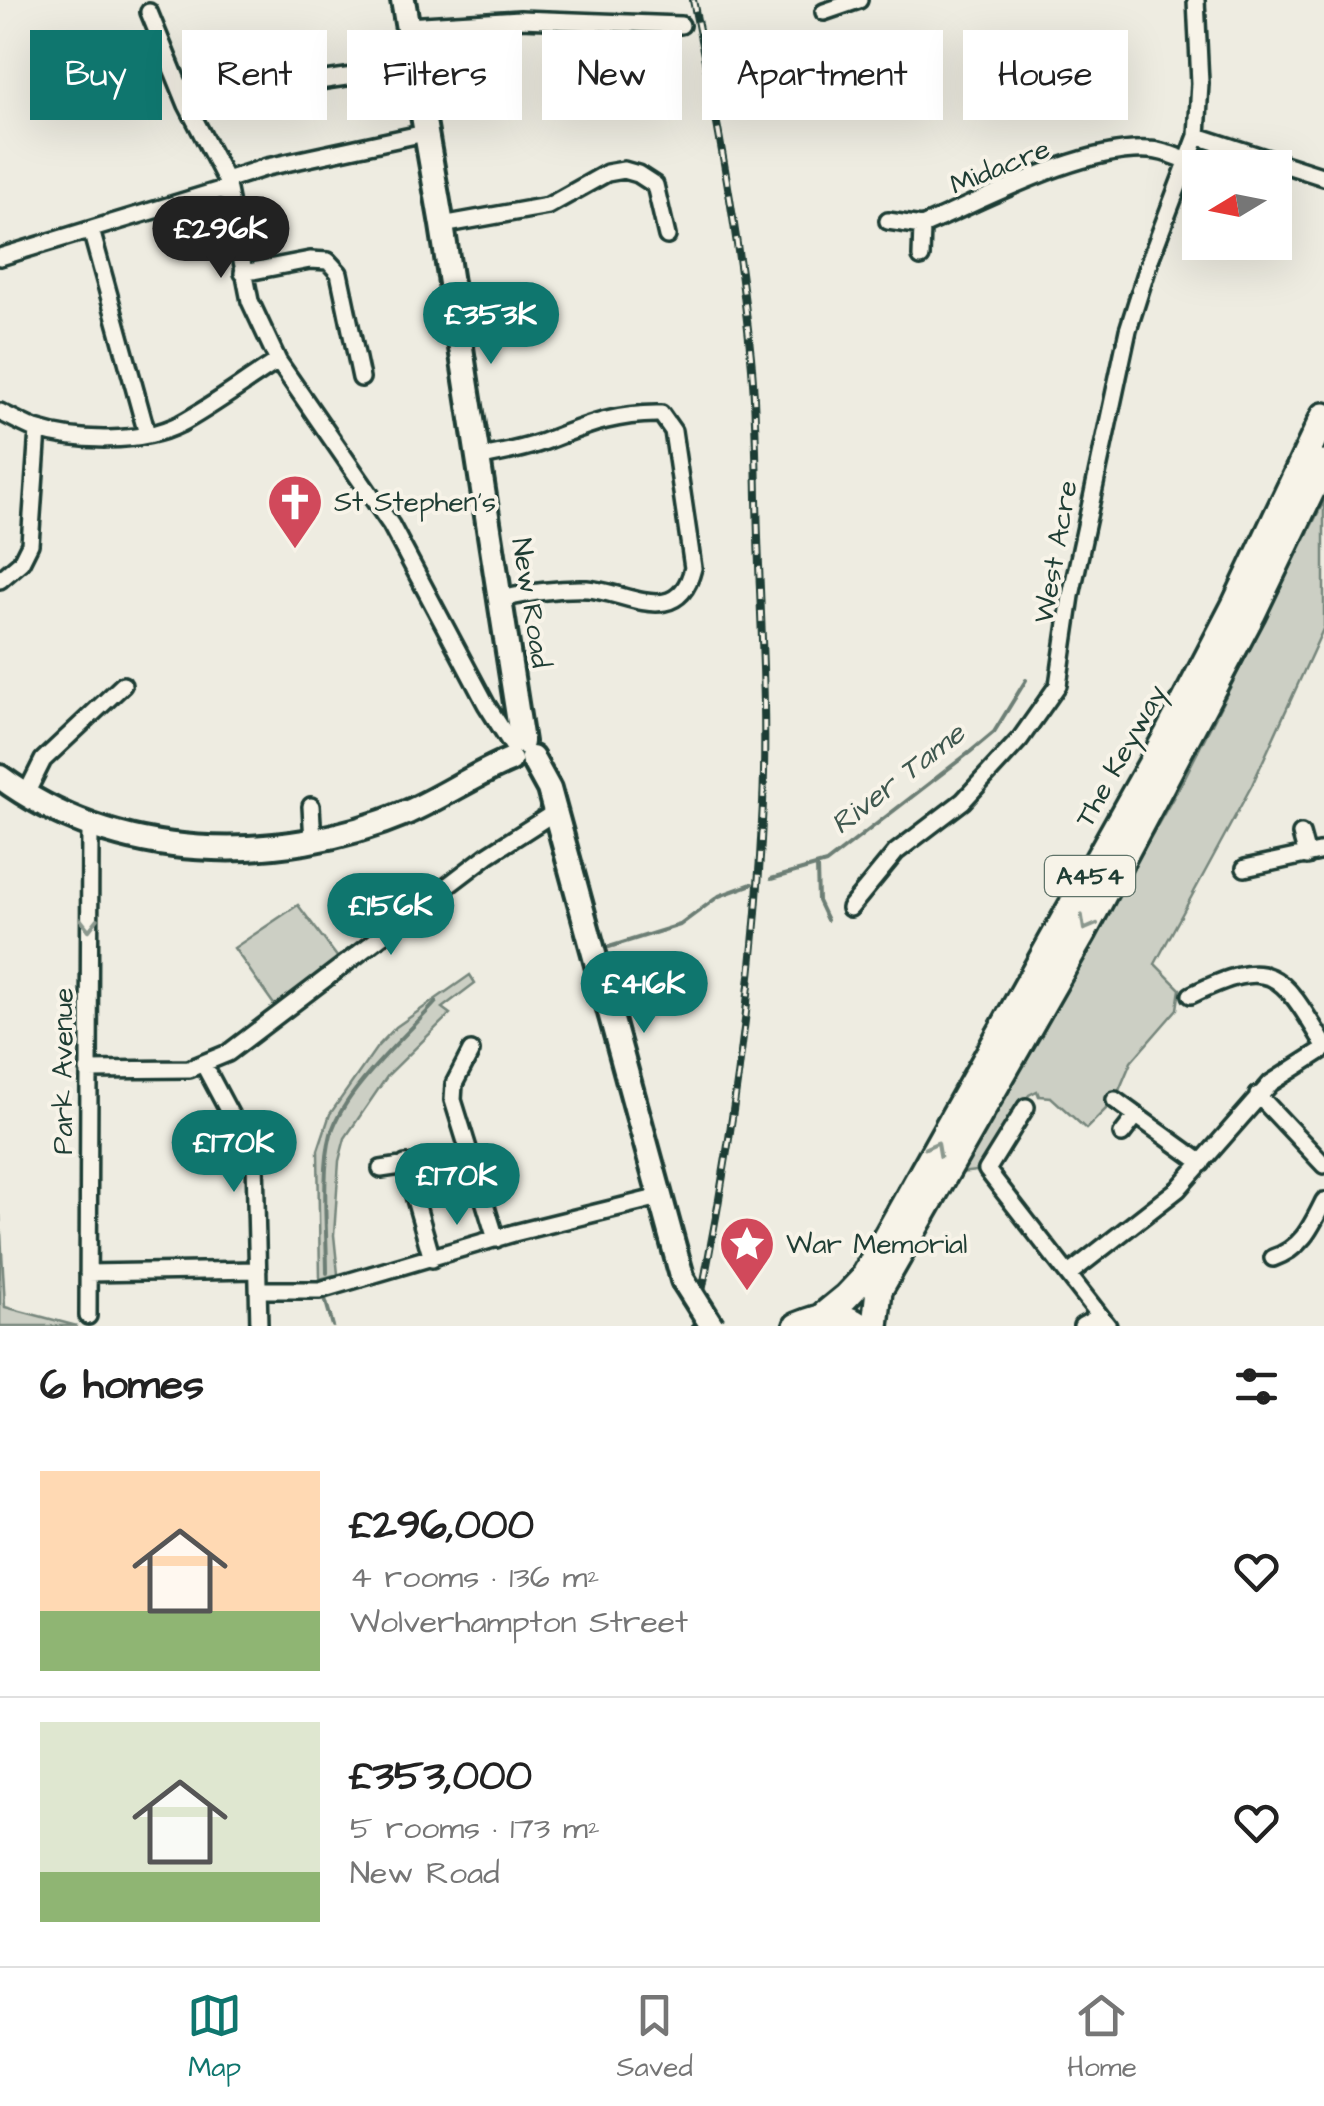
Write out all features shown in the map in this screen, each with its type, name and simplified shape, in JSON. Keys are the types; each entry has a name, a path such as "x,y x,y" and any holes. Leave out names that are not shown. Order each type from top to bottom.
{"highway":[{"name":"The Keyway","path":"875,1326 879,1290 926,1186 1234,607 1324,416"},
{"name":"The Keyway","path":"824,1314 862,1280 926,1186 1093,913 1252,614 1324,464"},
{"name":"A454","path":"797,1326 824,1314"},
{"path":"824,1314 849,1318 860,1326"}],"main road":[{"name":"New Road","path":"403,0 409,30"},
{"name":"New Road","path":"423,120 500,599 520,754"},
{"path":"0,777 25,796 90,827 152,844 188,848 312,840 408,812 520,754 552,803 682,1280 712,1326"}],"street":[{"path":"519,0 520,19"},
{"path":"824,12 859,0"},
{"path":"1196,0 1200,83 1197,136 1324,177"},
{"path":"148,12 226,184 243,273 262,332 391,526 486,704 520,754"},
{"path":"408,26 520,19 682,26"},
{"path":"0,256 91,230 267,167 425,132"},
{"name":"West Acre","path":"1191,150 1197,136"},
{"name":"Midacre","path":"922,226 1050,172 1104,154 1150,149 1182,159"},
{"path":"442,225 548,206 607,173 624,170 655,184 667,236"},
{"name":"West Acre","path":"850,908 896,852 964,801 1020,739 1058,685 1071,596 1129,327 1182,172"},
{"path":"888,221 922,226 921,257"},
{"path":"91,230 147,434"},
{"path":"243,273 310,260 328,261 339,273 361,378"},
{"path":"0,412 38,430 109,438 147,434 179,424 278,361"},
{"path":"478,458 538,444 586,423 662,414 672,431 682,490 693,568 685,588 674,599 648,604 591,589 550,590 500,599"},
{"path":"0,580 21,562 30,544 38,430"},
{"path":"25,796 43,760 123,685"},
{"path":"88,1070 188,1069 228,1053 552,803"},
{"path":"311,806 312,840"},
{"name":"Park Avenue","path":"88,1316 90,827"},
{"path":"1302,834 1307,856"},
{"path":"1244,868 1324,851"},
{"path":"1070,1274 1168,1198 1258,1095 1324,1046 1292,992 1279,980 1260,973 1225,978 1191,995"},
{"path":"471,1051 454,1084 453,1100 496,1239"},
{"path":"204,1065 255,1162 260,1326"},
{"path":"1258,1095 1324,1165"},
{"path":"1115,1100 1202,1163"},
{"path":"1026,1107 987,1170 1104,1321 1082,1326"},
{"path":"1122,1134 1136,1116"},
{"path":"381,1169 428,1162"},
{"path":"405,1164 432,1259"},
{"path":"258,1290 320,1290 660,1197"},
{"path":"1272,1258 1287,1253 1303,1239 1324,1201"},
{"path":"88,1272 258,1270"}],"shaded area":[{"path":"1324,501 1324,627 1252,785 1155,964 1180,989 1177,1009 1131,1062 1115,1100 1086,1129 1051,1097 1039,1096 1037,1091 1029,1095 976,1171 959,1173 1185,777"},
{"path":"298,905 338,958 275,1006 234,948"},
{"path":"470,975 475,983 442,1008 450,1014 388,1075 345,1138 339,1161 334,1235 338,1274 320,1279 318,1150 330,1114 377,1047 396,1027"},
{"path":"0,1215 5,1307 77,1326 0,1326"}],"waterway":[{"name":"River Tame","path":"771,879 826,863 970,752 994,732 1026,680"},
{"path":"817,867 818,901 827,920"},
{"name":"River Tame","path":"609,947 680,925 719,896 752,884"},
{"name":"River Tame","path":"327,1273 325,1184 331,1134 362,1082 436,1002"},
{"name":"River Tame","path":"324,1295 333,1326"}],"railway":[{"path":"693,0 726,178 751,357 764,737 759,869 747,1000 720,1196 695,1326"}],"place":[{"name":"St Stephen's","path":"295,551"},
{"name":"War Memorial","path":"747,1293"}]}
